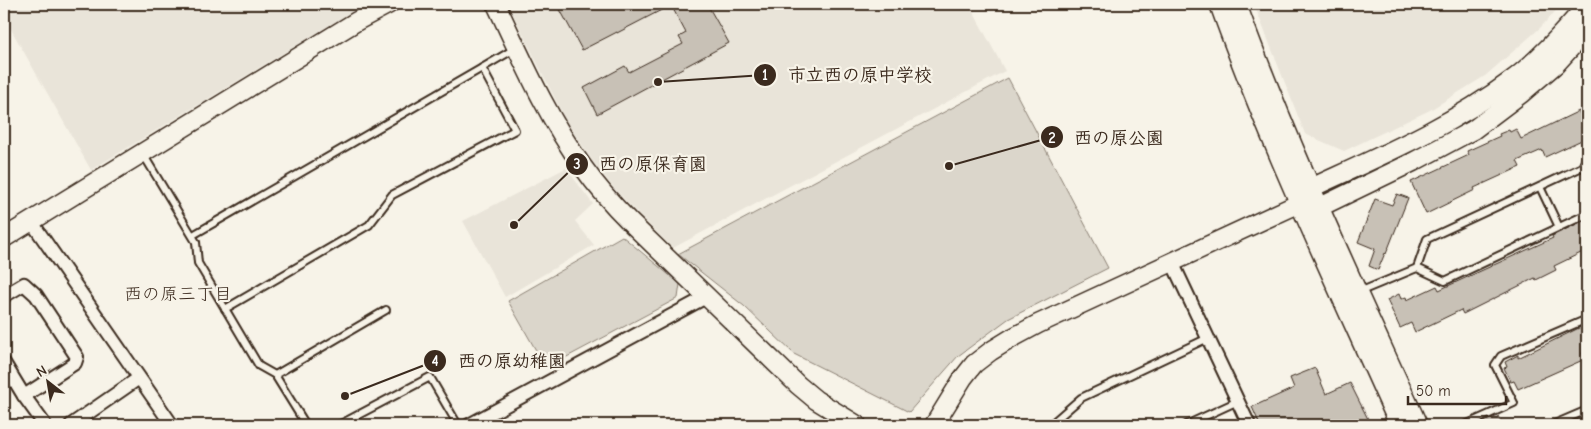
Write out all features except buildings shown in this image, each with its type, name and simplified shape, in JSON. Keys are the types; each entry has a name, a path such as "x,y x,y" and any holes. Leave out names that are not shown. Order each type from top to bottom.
{"street":[{"path":"4,238 357,21 389,4"},
{"path":"496,4 558,127 588,174 605,196 798,385 816,400 857,425"},
{"path":"1219,4 1238,57 1300,203 1399,425"},
{"path":"1237,4 1253,48 1311,188 1418,425"},
{"path":"934,425 963,378 974,364 991,351 1038,324 1300,203 1311,188 1403,144 1464,112 1512,80 1545,52 1587,5"},
{"path":"1300,203 1320,207 1413,162 1473,130 1522,93 1556,64 1587,30"},
{"path":"31,221 172,425"},
{"path":"1172,262 1249,425"},
{"path":"4,296 24,284 29,288 36,295 77,358 75,363 24,396"},
{"path":"469,425 706,297"},
{"path":"4,363 24,396 45,425"},
{"path":"71,425 139,378"}],"lane":[{"path":"193,235 517,48"},
{"path":"225,309 369,225 392,195 516,130 482,68"},
{"path":"142,153 193,235 196,242 198,264 259,366 275,375 306,425"},
{"path":"1416,268 1427,239 1582,167 1587,157"},
{"path":"1540,187 1559,227"},
{"path":"1358,292 1416,268 1445,281 1587,214"},
{"path":"275,375 386,310"},
{"path":"1465,425 1514,403 1495,365 1501,356 1587,319"},
{"path":"1050,425 1081,398 1208,338"},
{"path":"339,425 430,377 458,425"},
{"path":"1186,425 1238,401"},
{"path":"1552,425 1587,410"}],"shaded area":[{"path":"4,4 364,4 91,170 4,17"},
{"path":"508,4 969,4 1005,71 673,248 613,187 592,160 567,123"},
{"path":"1254,4 1562,4 1540,28 1485,76 1430,110 1344,151 1305,134"},
{"path":"1008,78 1108,268 1008,319 958,356 909,412 794,354 744,306 678,254"},
{"path":"566,168 593,204 575,221 594,245 505,297 463,221"},
{"path":"622,236 680,284 678,298 546,368 508,301"}],"place":[{"name":"市立西の原中学校","path":"658,82"},
{"name":"西の原公園","path":"949,166"},
{"name":"西の原保育園","path":"514,225"},
{"name":"西の原幼稚園","path":"345,396"}],"district":[{"name":"西の原三丁目","path":"178,294"}]}
